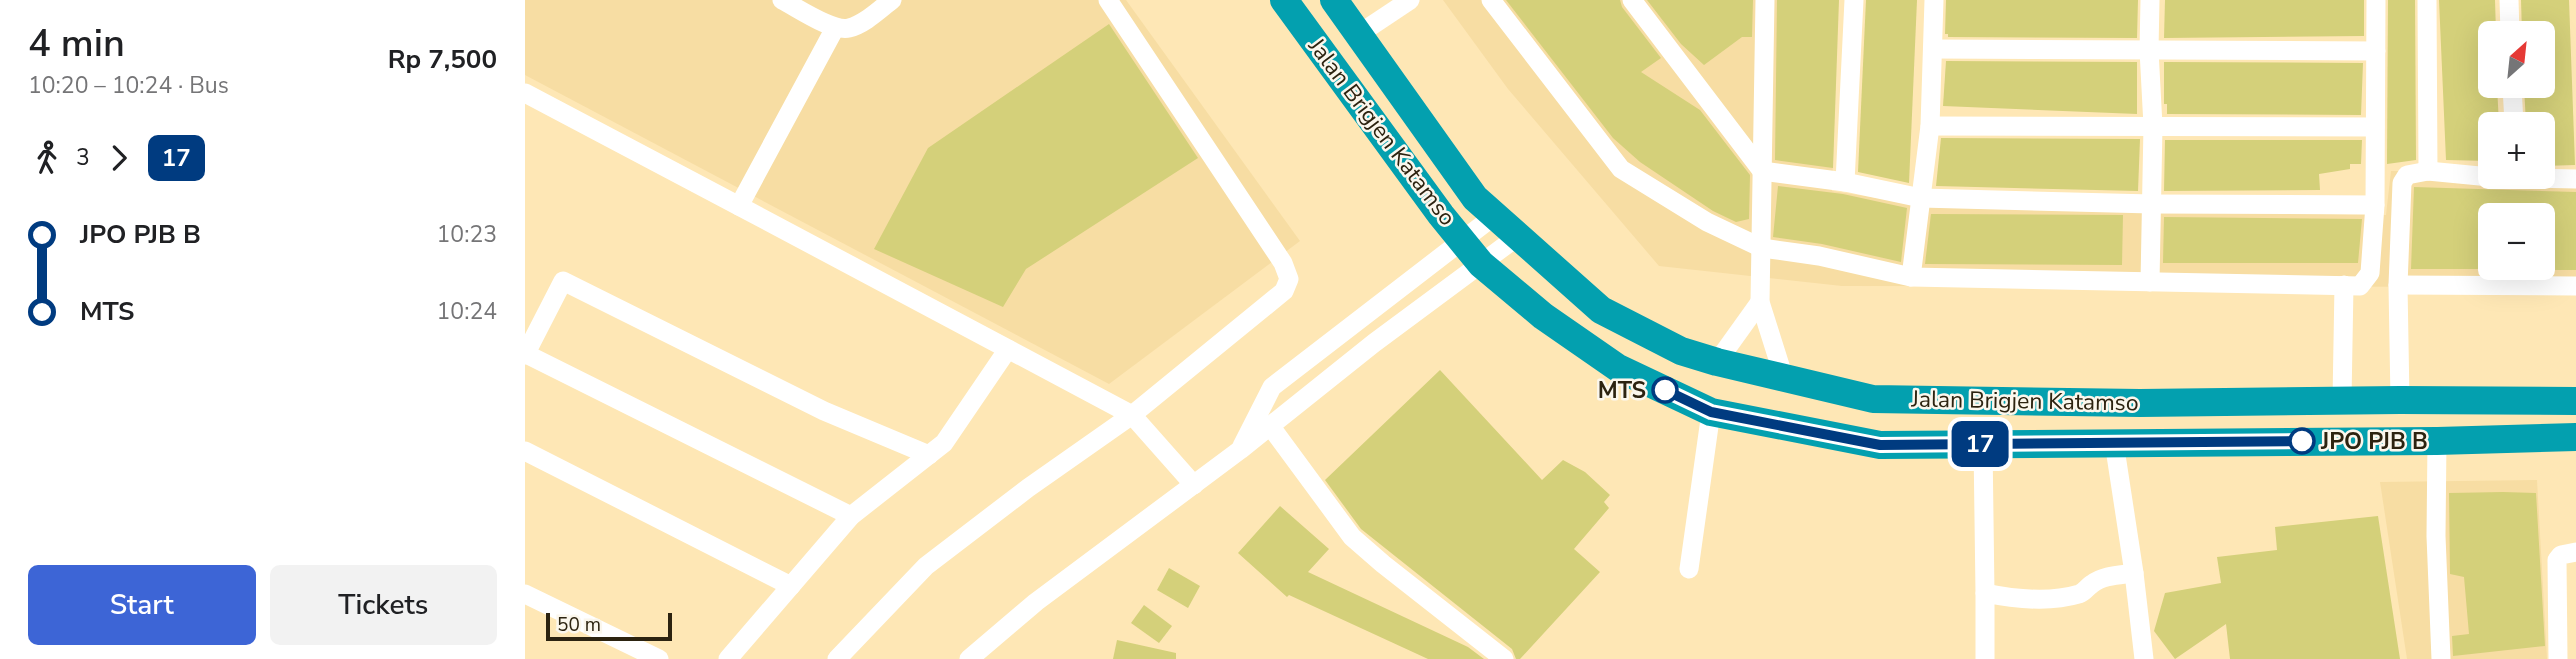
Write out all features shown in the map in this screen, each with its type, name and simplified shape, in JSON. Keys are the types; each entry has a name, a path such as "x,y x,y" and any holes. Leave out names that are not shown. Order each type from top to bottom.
{"highway":[{"name":"Jalan Brigjen Katamso","path":"1284,0 1481,264 1543,316 1618,368 1711,412 1880,445 2437,441 2576,437"},
{"name":"Jalan Brigjen Katamso","path":"1334,0 1475,198 1601,310 1681,351 1873,399 2140,403 2576,401"}],"street":[{"path":"782,0 835,27 848,28 893,0"},
{"path":"837,659 926,566 1028,488 1132,415 1284,291 1289,279 1283,263 1108,0"},
{"path":"1359,34 1410,0"},
{"path":"1491,0 1622,169 1707,222 1762,248 1819,256 1911,278 2360,286 2370,272 2375,205 2376,0"},
{"path":"1632,0 1762,171 1845,182 1921,198 2152,204 2375,205"},
{"path":"1765,0 1761,302 1784,378"},
{"path":"1845,182 1854,0"},
{"path":"1911,278 1930,126 1934,0"},
{"path":"2150,0 2149,50 2153,126 2150,282"},
{"path":"2427,0 2428,171"},
{"path":"2509,0 2510,21"},
{"path":"739,206 835,27"},
{"path":"1933,50 2376,51"},
{"path":"525,93 1132,415 1195,485"},
{"path":"1930,126 2375,127"},
{"path":"2400,400 2398,285 2402,183 2407,175 2428,171 2478,176"},
{"path":"2555,179 2576,179"},
{"path":"1240,450 1272,387 1494,216"},
{"path":"969,659 1035,602 1195,485 1374,343 1517,237"},
{"path":"851,516 525,354 563,281 824,411 929,455"},
{"path":"2342,400 2344,285"},
{"path":"2398,285 2576,286"},
{"path":"1717,362 1761,302"},
{"path":"728,659 851,516 944,443 1008,349"},
{"path":"1689,569 1711,412"},
{"path":"1271,427 1352,537 1504,659"},
{"path":"2437,441 2436,536 2441,659"},
{"path":"2114,442 2144,659"},
{"path":"1983,444 1985,659"},
{"path":"525,451 791,586"},
{"path":"2558,659 2557,560 2561,555 2576,552"},
{"path":"1985,593 2009,598 2054,598 2082,593 2092,583 2106,577 2134,573"},
{"path":"525,594 659,659"}],"shaded area":[{"path":"525,0 1126,0 1300,241 1109,384 525,75"},
{"path":"1443,0 1838,0 1832,191 1937,207 2386,215 2391,171 2478,172 2478,189 2555,189 2555,174 2576,174 2576,287 1842,286 1659,266 1508,89"},
{"path":"2537,480 2547,659 2407,659 2380,482"}],"building":[{"path":"1506,0 1620,0 1622,7 1661,58 1641,72 1700,110 1750,175 1749,219 1736,222 1713,211 1640,162 1613,138"},
{"path":"1647,0 1753,0 1752,37 1742,37 1704,65 1681,44"},
{"path":"1777,0 1839,0 1833,168 1775,160"},
{"path":"1866,0 1917,0 1909,183 1858,172"},
{"path":"1946,0 2138,0 2137,38 1948,37 1948,34 1945,34"},
{"path":"2165,0 2364,0 2364,36 2164,38"},
{"path":"2388,0 2415,0 2416,160 2387,164"},
{"path":"2439,0 2495,0 2496,21 2478,21 2478,98 2498,98 2498,112 2478,112 2478,161 2446,160"},
{"path":"2521,0 2569,0 2575,165 2555,166 2555,112 2525,112 2525,98 2555,98 2555,21 2522,21"},
{"path":"1109,24 1198,158 1026,269 1003,307 874,249 928,148"},
{"path":"1946,61 2137,62 2137,114 1943,106"},
{"path":"2164,62 2363,63 2361,115 2167,114 2167,104 2164,104"},
{"path":"1941,138 2140,139 2138,191 1936,186"},
{"path":"2165,140 2362,140 2361,164 2350,164 2350,169 2319,174 2320,190 2164,191"},
{"path":"1778,186 1843,194 1907,208 1901,262 1822,244 1773,237"},
{"path":"2414,187 2576,192 2576,270 2555,270 2555,203 2478,203 2478,269 2411,269"},
{"path":"1931,214 2123,215 2122,265 1925,264"},
{"path":"2164,217 2362,219 2358,263 2163,263"},
{"path":"1440,370 1542,480 1563,460 1585,472 1610,495 1604,502 1609,508 1574,549 1600,572 1520,659 1516,659 1512,649 1361,529 1325,480"},
{"path":"2449,493 2536,493 2545,646 2453,656 2452,636 2469,634 2464,577 2450,574"},
{"path":"1280,506 1329,549 1308,572 1468,647 1484,659 1428,659 1289,595 1287,597 1238,553"},
{"path":"2378,516 2400,659 2230,659 2226,624 2175,659 2154,631 2165,593 2221,583 2217,557 2277,550 2275,527"},
{"path":"1169,568 1200,586 1188,608 1157,590"},
{"path":"1144,605 1172,626 1159,643 1131,623"},
{"path":"1117,640 1176,653 1176,659 1113,659"}],"bus line":[{"name":"17","path":"1665,390 1711,412 1880,445 2302,441"}],"place":[{"name":"MTS","path":"1665,390"},
{"name":"JPO PJB B","path":"2302,441"}]}
